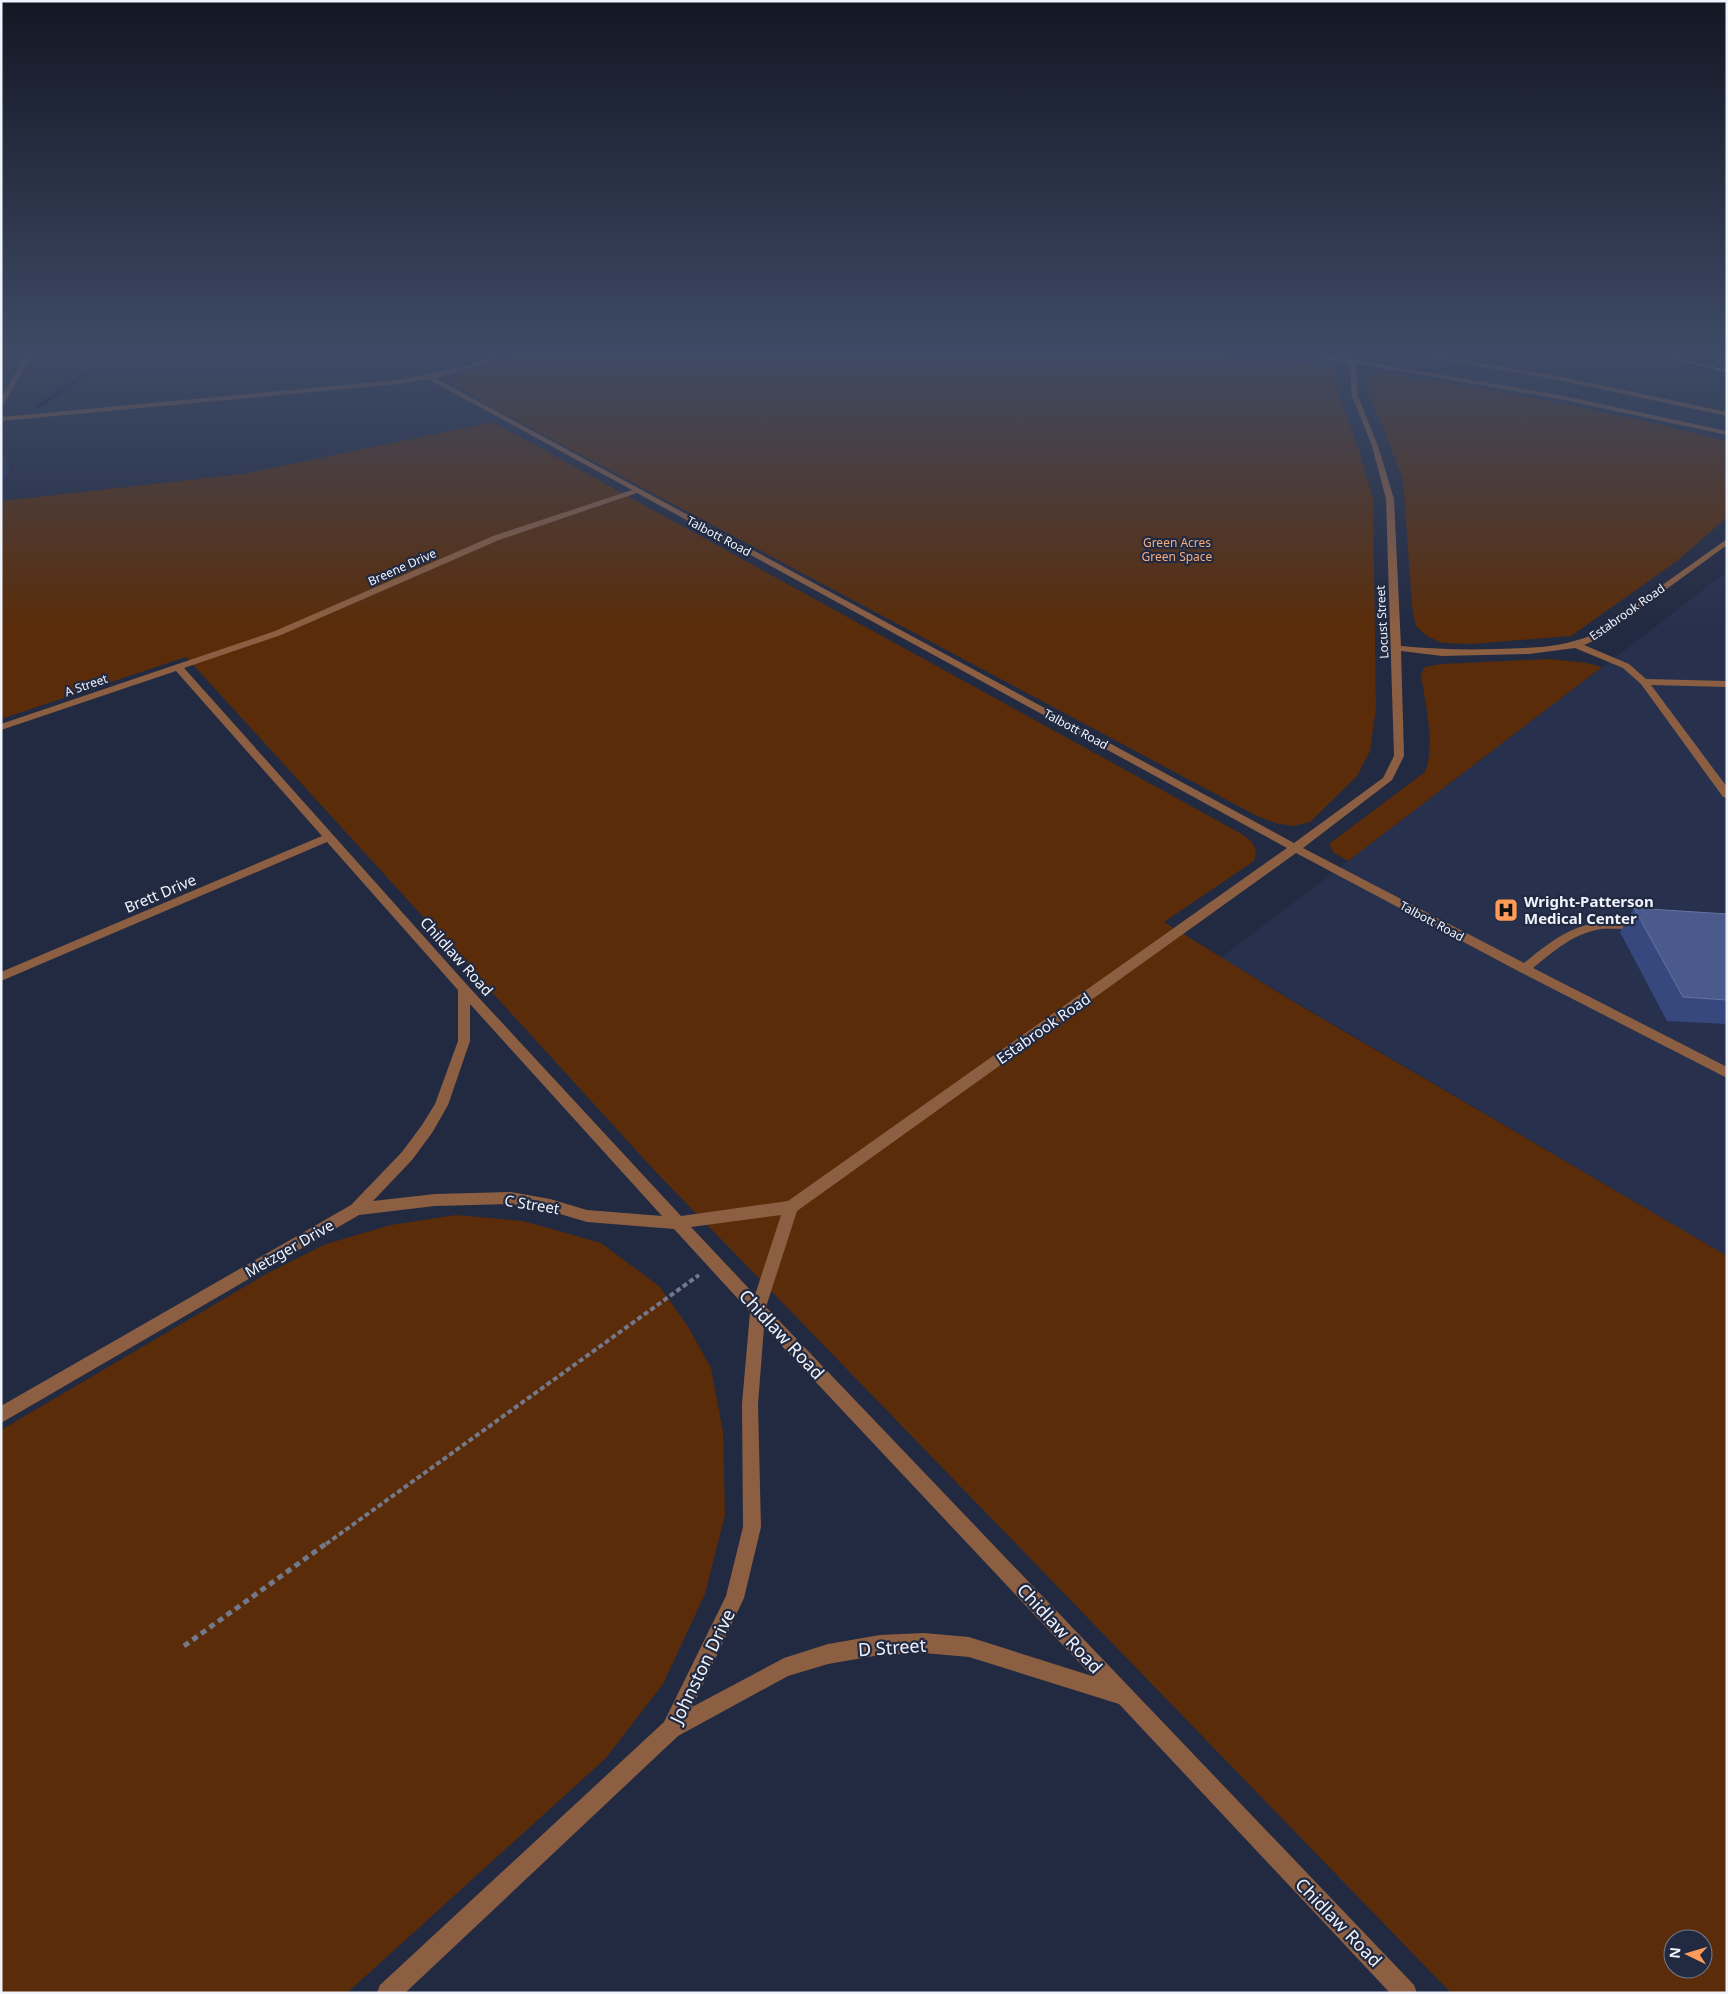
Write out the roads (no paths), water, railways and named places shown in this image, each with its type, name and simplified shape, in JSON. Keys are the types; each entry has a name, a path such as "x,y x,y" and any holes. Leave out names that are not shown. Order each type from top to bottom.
{"street":[{"name":"Talbott Road","path":"551,444 1295,848 1524,969 1727,1073"},
{"name":"Locust Street","path":"1295,848 1387,780 1398,756 1400,714 1390,499 1374,444"},
{"name":"Breene Drive","path":"178,667 278,633 321,616 496,538 636,491"},
{"name":"Estabrook Road","path":"1396,648 1442,653 1529,651 1576,645 1595,637 1727,542"},
{"path":"1576,645 1626,666 1644,682 1727,795"},
{"name":"A Street","path":"1,727 178,667"},
{"name":"Childlaw Road","path":"178,667 464,989 715,1264"},
{"path":"1644,682 1727,684"},
{"name":"Brett Drive","path":"1,977 330,837"},
{"name":"Estabrook Road","path":"678,1223 791,1207 1295,848"},
{"path":"1524,969 1558,944 1584,929 1620,924 1649,925"},
{"name":"Metzger Drive","path":"1,1415 356,1209 407,1156 427,1129 441,1105 464,1041 464,989"},
{"name":"C Street","path":"356,1209 435,1200 511,1198 550,1205 587,1216 678,1223"},
{"path":"758,1309 791,1207"},
{"name":"Chidlaw Road","path":"715,1264 1406,1993"},
{"name":"Johnston Drive","path":"388,1993 671,1729 735,1598 752,1526 750,1404 758,1309"},
{"name":"D Street","path":"671,1729 784,1668 828,1654 880,1645 924,1643 969,1647 1124,1696"}],"place":[{"name":"Wright-Patterson Medical Center","path":"1506,910"}],"park label":[{"name":"Green Acres Green Space","path":"1177,549"}]}
